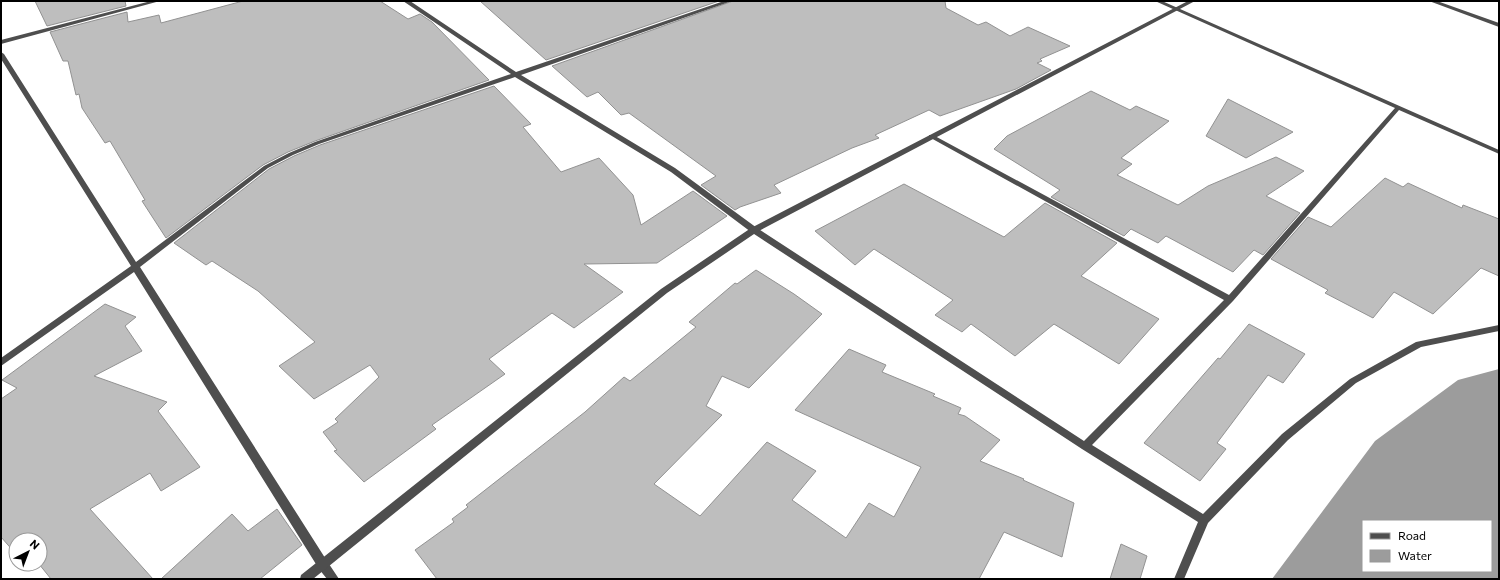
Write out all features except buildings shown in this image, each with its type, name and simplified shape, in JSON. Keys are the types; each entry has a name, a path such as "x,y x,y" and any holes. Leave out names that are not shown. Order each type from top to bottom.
{"street":[{"path":"1,42 157,1"},
{"path":"406,1 515,74 673,170 754,230 1085,446 1204,520"},
{"path":"1,363 135,267 266,167 291,154 324,140 729,1"},
{"path":"1158,1 1499,152"},
{"path":"305,579 664,291 754,230 931,136 1192,1"},
{"path":"1432,1 1499,25"},
{"path":"1,54 323,565 334,579"},
{"path":"1085,446 1230,299 1398,108"},
{"path":"931,136 1230,299"},
{"path":"1179,579 1204,520 1285,437 1353,381 1419,344 1499,328"}],"water":[{"path":"1499,369 1499,579 1272,579 1375,441 1458,380"}]}
